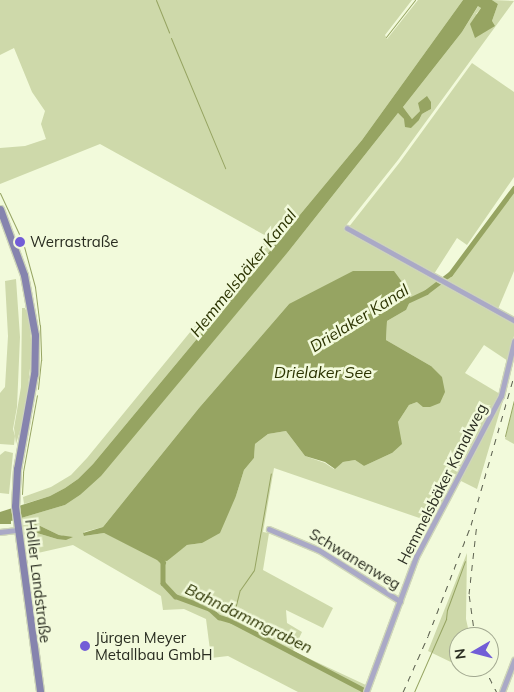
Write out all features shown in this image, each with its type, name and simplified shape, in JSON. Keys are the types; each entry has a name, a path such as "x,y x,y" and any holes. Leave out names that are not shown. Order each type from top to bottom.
{"main road":[{"name":"Holler Landstraße","path":"0,209 24,276 35,335 34,374 17,469 15,506 40,692"}],"street":[{"path":"347,228 514,320"},
{"name":"Hemmelsbäker Kanalweg","path":"366,692 416,557 501,396 514,342"},
{"name":"Schwanenweg","path":"269,529 319,550 400,601"},
{"path":"0,532 17,530"},
{"path":"502,692 514,660"}],"shaded area":[{"path":"0,0 412,0 385,35 387,39 418,0 463,0 362,140 93,464 78,479 65,488 50,496 24,504 23,497 51,487 71,475 87,458 268,237 100,144 0,184 0,148 25,146 46,139 41,124 45,111 32,92 14,48 0,55"},
{"path":"492,0 514,1 398,160 344,228 514,322 514,336 508,361 484,345 465,373 500,394 431,522 274,468 263,532 269,533 263,570 333,608 323,628 286,610 287,623 302,632 293,651 368,686 366,692 298,692 228,656 211,658 206,619 184,609 163,610 161,596 73,545 29,555 27,542 22,530 21,518 65,505 80,495 288,252 398,113 404,119 419,120 422,114 431,109 420,111 412,119 403,107 462,32 479,5 481,8 476,14 492,21 498,4","holes":["289,304 406,310 387,321 386,340 431,366 417,402 409,405 398,422 392,453 364,466 355,460 343,462 334,469 325,463 305,456 286,431 268,434 255,444 254,458 244,470 236,496 202,543 187,545 163,562 104,533 84,536 84,532 103,527 199,408","32,522 59,535 63,535 57,539 27,530 28,523"]},
{"path":"472,63 514,92 514,177 467,245 457,238 434,274 348,228 400,162"},
{"path":"514,189 514,271 498,309 447,281"},
{"path":"16,279 20,337 17,407 13,429 15,436 14,445 0,444 0,393 5,387 8,336 5,281"},
{"path":"22,308 25,308 29,317 32,350 25,414 16,444 14,428 21,387"},
{"path":"514,348 504,397 477,489 457,479 501,401"},
{"path":"514,404 514,444 505,439"},
{"path":"5,451 13,453 9,494 0,493 0,455"},
{"path":"467,553 466,619 468,627 449,627 449,661 428,651"}],"water":[{"path":"463,0 492,0 498,4 492,21 495,26 475,38 470,24 481,8 478,6 462,32 403,107 412,119 420,111 418,103 427,96 431,102 431,109 422,114 411,128 405,127 404,119 398,113 288,252 101,476 80,495 65,505 11,521 11,524 0,524 0,512 50,496 78,479 93,464 362,140"},
{"name":"Drielaker See","path":"353,271 394,271 405,286 411,299 406,310 387,321 386,340 431,366 442,377 445,392 440,403 430,407 423,407 417,402 409,405 398,422 402,444 392,453 364,466 355,460 343,462 335,469 325,462 305,456 286,431 268,434 255,444 254,458 244,470 236,496 220,533 202,543 187,545 167,561 157,560 104,533 84,536 83,533 103,527 199,408 289,304"},
{"path":"32,522 59,535 73,537 66,540 57,539 27,530 28,523"}],"waterway":[{"path":"156,0 169,32"},
{"path":"386,37 415,0"},
{"path":"171,38 225,168"},
{"name":"Drielaker Kanal","path":"407,301 426,292 450,274 514,188"},
{"path":"0,193 19,234"},
{"path":"22,239 35,287 40,325 41,360 38,389"},
{"path":"22,494 23,472 37,395"},
{"path":"505,436 514,401"},
{"path":"232,621 240,590 254,570 271,473"},
{"name":"Bahndammgraben","path":"159,558 163,562 163,583 175,596 210,609 219,617 232,621 364,690"},
{"path":"414,692 446,619 447,610 465,561"}],"railway":[{"path":"403,692 428,636 471,525 514,376"},
{"path":"474,627 469,594 477,523"},
{"path":"489,677 497,692"}],"place":[{"name":"Werrastraße","path":"20,242"},
{"name":"Jürgen Meyer Metallbau GmbH","path":"85,646"}],"water label":[{"name":"Hemmelsbäker Kanal","path":"243,273"}]}
